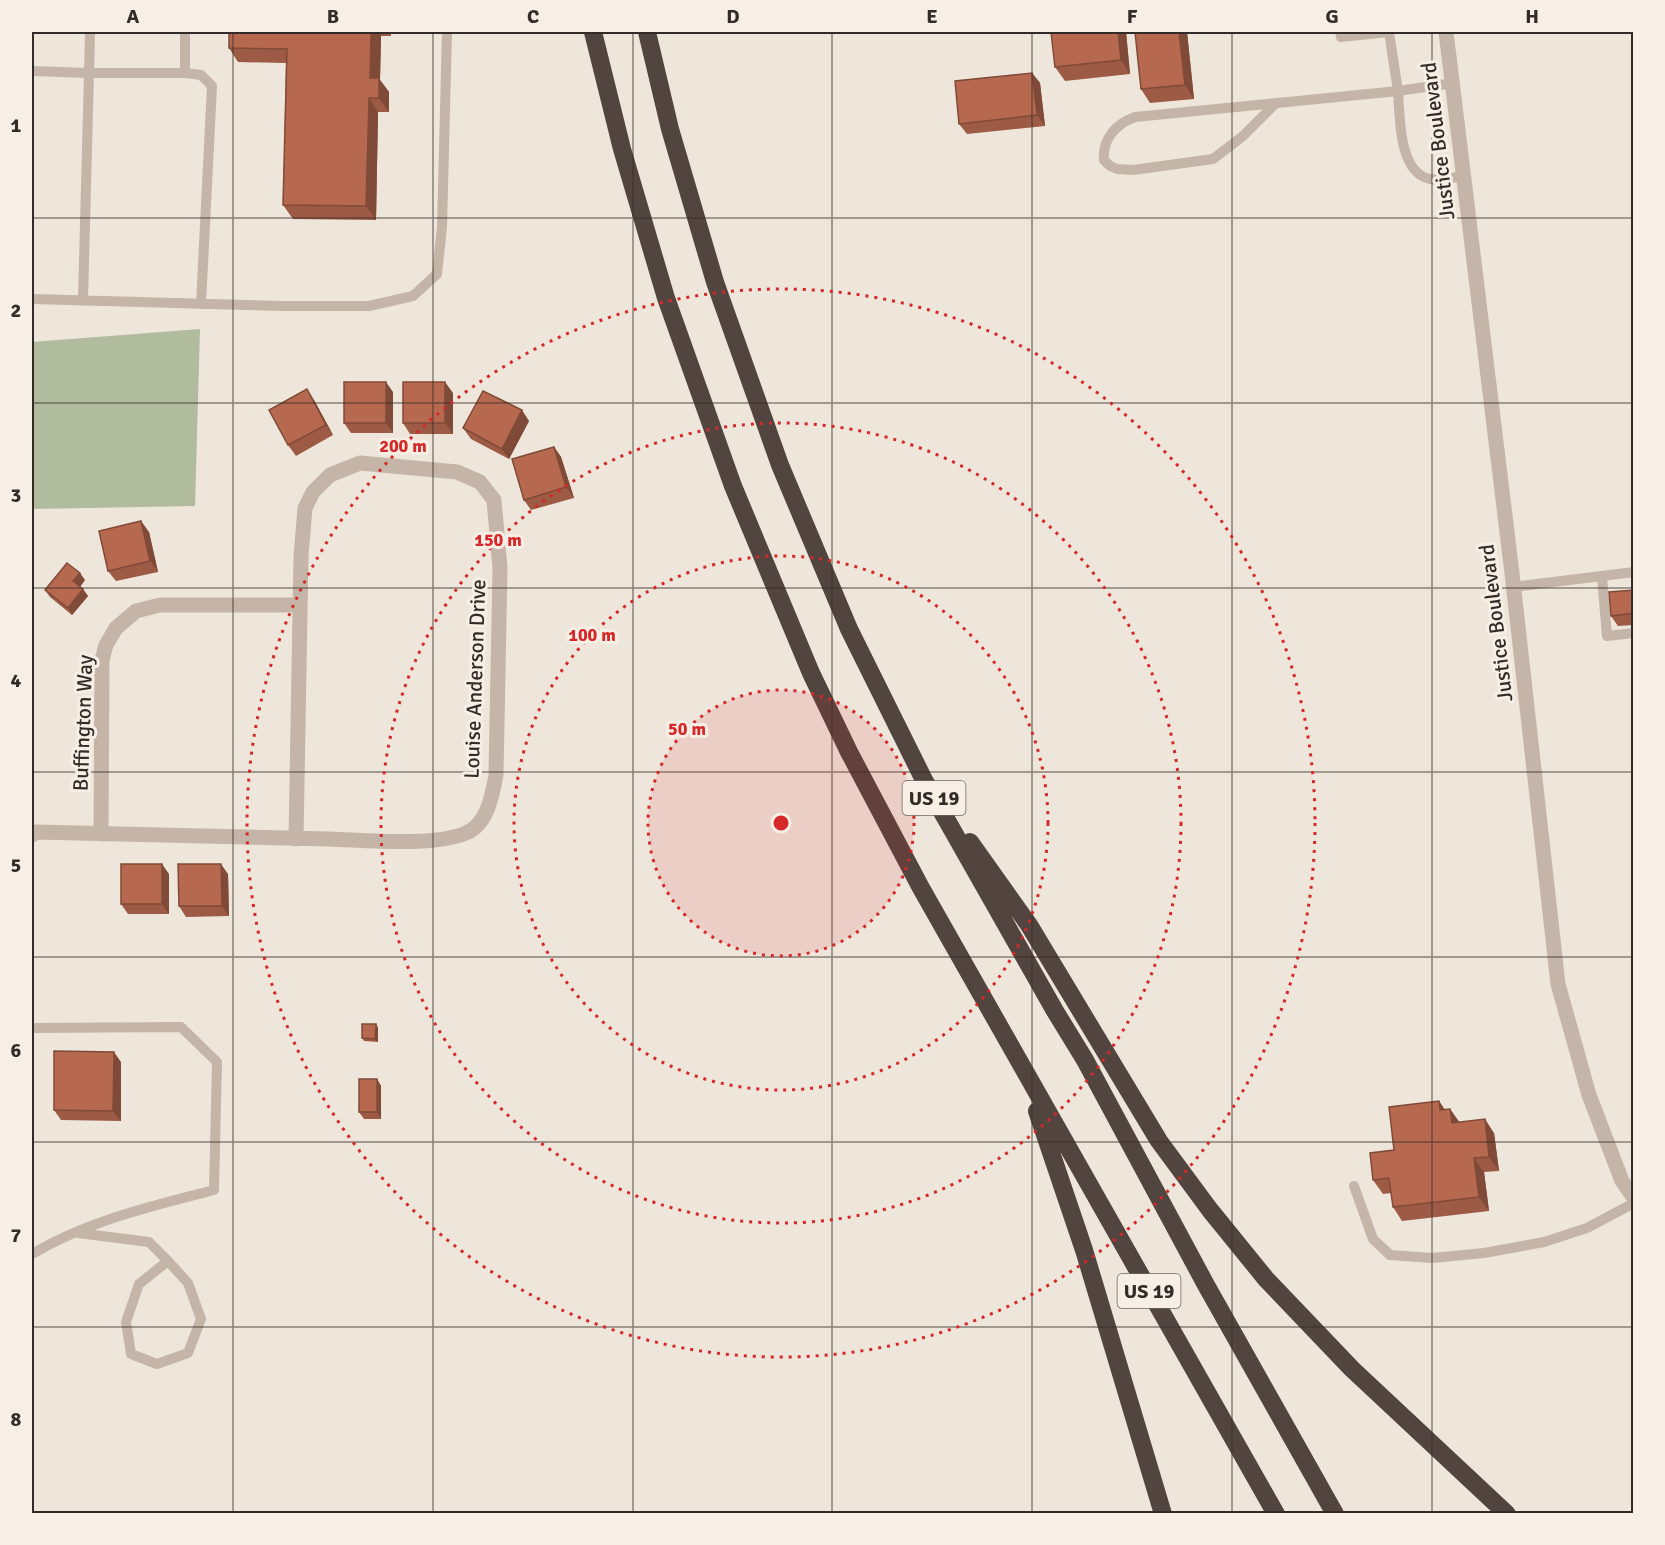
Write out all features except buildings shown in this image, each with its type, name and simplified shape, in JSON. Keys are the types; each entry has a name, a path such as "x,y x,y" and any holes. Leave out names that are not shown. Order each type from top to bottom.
{"highway":[{"name":"US 19","path":"593,32 622,150 666,298 732,486 811,673 849,752 927,897 1276,1514"},
{"name":"US 19","path":"648,32 670,129 715,282 780,465 849,629 924,780 1084,1060 1206,1285 1335,1514"},
{"path":"924,780 1029,925 1159,1141 1210,1210 1266,1279 1352,1369 1507,1514"},
{"path":"1023,1069 1075,1221 1163,1514"}],"street":[{"name":"Justice Boulevard","path":"1446,32 1558,984 1589,1095 1628,1178 1634,1198"},
{"name":"Louise Anderson Drive","path":"33,832 296,839 431,841 467,833 482,818 491,801 496,775 500,568 494,500 480,482 457,472 360,463 330,475 313,492 305,508 301,556 296,839"},
{"name":"Buffington Way","path":"101,834 102,660 106,645 116,628 136,611 160,605 300,605"}],"lane":[{"path":"83,300 90,32"},
{"path":"185,32 185,72"},
{"path":"32,299 369,306 413,296 437,274 442,227 447,32"},
{"path":"1340,32 1341,37 1389,32 1398,91 1402,139 1408,160 1420,174 1430,179 1464,176"},
{"path":"32,71 185,72 201,75 212,86 201,304"},
{"path":"1276,103 1243,136 1213,159 1133,170 1117,169 1104,160 1105,144 1110,134 1125,121 1135,117 1276,103 1398,91 1452,83"},
{"path":"1513,587 1634,572"},
{"path":"1602,577 1607,636 1634,633"},
{"path":"32,1028 182,1027 217,1062 214,1190 124,1213 56,1240 32,1254"},
{"path":"1354,1186 1373,1239 1390,1255 1432,1258 1484,1253 1544,1242 1587,1228 1634,1203"},
{"path":"75,1232 149,1242 168,1261 188,1283 201,1318 188,1353 157,1364 131,1354 126,1322 139,1284 168,1261"}],"green space":[{"path":"200,329 195,506 32,509 32,342"}]}
